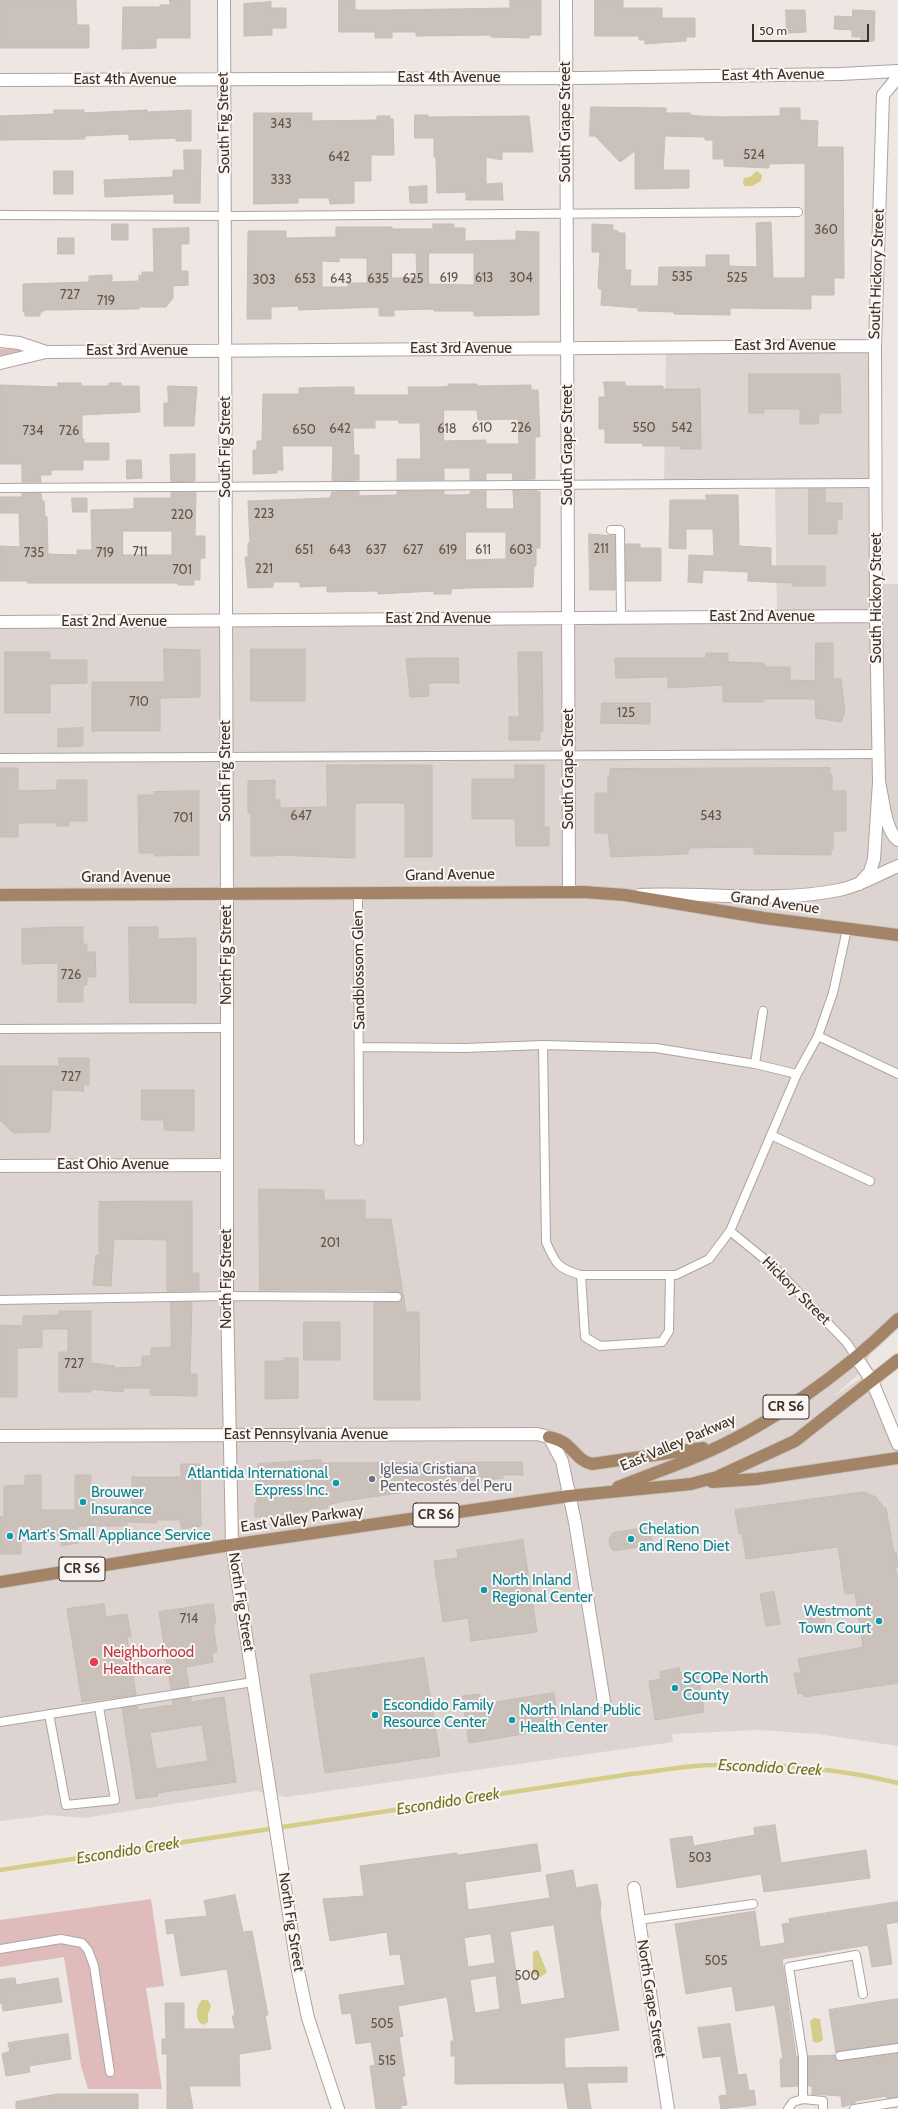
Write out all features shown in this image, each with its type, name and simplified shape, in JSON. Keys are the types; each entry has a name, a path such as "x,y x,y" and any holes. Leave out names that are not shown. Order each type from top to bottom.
{"main road":[{"name":"Grand Avenue","path":"0,895 569,891 625,895 764,918 898,935"},
{"name":"East Valley Parkway","path":"608,1491 698,1456 777,1414 856,1357 898,1319"},
{"name":"East Valley Parkway","path":"0,1582 232,1545 569,1496 691,1484 717,1477 795,1441 898,1360"},
{"path":"549,1437 559,1440 569,1446 582,1461 592,1464 720,1445"},
{"path":"691,1484 757,1479 898,1458"}],"street":[{"name":"South Fig Street","path":"224,0 227,893"},
{"name":"South Grape Street","path":"566,0 569,891"},
{"name":"East 4th Avenue","path":"0,80 566,78 841,74 898,71"},
{"name":"South Hickory Street","path":"859,884 870,872 874,859 879,782 876,616 875,346 883,95 898,77"},
{"name":"East 3rd Avenue","path":"0,341 19,343 46,352"},
{"name":"East 3rd Avenue","path":"0,363 46,352 875,346"},
{"name":"East 2nd Avenue","path":"0,622 876,616"},
{"path":"879,782 889,828 894,837 898,840"},
{"path":"625,895 679,893 799,895 840,890 859,884 898,866"},
{"name":"North Fig Street","path":"227,893 227,1296 232,1545 297,1966 307,2012 338,2109"},
{"name":"East Ohio Avenue","path":"0,1166 227,1165"},
{"path":"856,1357 872,1381 898,1444"},
{"name":"East Pennsylvania Avenue","path":"0,1436 537,1434 549,1437"},
{"path":"549,1437 562,1461 575,1522 604,1702"},
{"name":"North Grape Street","path":"634,1888 668,2109"}],"lane":[{"path":"0,215 798,212"},
{"path":"0,488 876,483"},
{"path":"611,530 620,530 621,618"},
{"path":"0,758 879,754"},
{"name":"Sandblossom Glen","path":"358,892 360,1140"},
{"path":"543,1045 546,1242 555,1262 570,1272 581,1275 676,1275 709,1259 730,1231 797,1074 818,1036 833,993 847,929"},
{"path":"755,1064 763,1011"},
{"path":"0,1029 228,1028"},
{"path":"818,1036 898,1074"},
{"path":"360,1047 465,1048 543,1045 656,1048 755,1064 797,1074"},
{"path":"771,1135 870,1181"},
{"name":"Hickory Street","path":"730,1231 773,1266 847,1344 856,1357"},
{"path":"581,1275 584,1337 600,1346 662,1342 669,1331 670,1274"},
{"path":"0,1300 227,1296 397,1297"},
{"path":"0,1722 253,1682"},
{"path":"49,1714 66,1805 115,1800 99,1706"},
{"path":"639,1920 753,1904"},
{"path":"0,1949 61,1939 82,1943 94,1966 110,2072"},
{"path":"803,2099 803,2057 789,1967 856,1955 863,1994"},
{"path":"840,2056 898,2048"},
{"path":"788,2109 793,2102 803,2099 822,2101 823,2109"},
{"path":"854,2109 898,2102"}],"shaded area":[{"path":"757,171 762,175 761,181 752,186 745,186 743,183 744,178 750,177"},
{"path":"875,346 876,584 898,584 898,1316 877,1339 863,1370 833,1397 867,1374 898,1444 898,1746 818,1734 758,1730 672,1734 673,1742 286,1797 256,1791 84,1818 48,1815 0,1821 0,622 777,616 775,484 664,484 666,347"},
{"path":"0,349 19,349 21,353 0,356"},
{"path":"151,1899 164,1986 146,1988 162,2089 88,2089 81,2066 64,1957 0,1967 0,1920"},
{"path":"538,1950 547,1972 541,1977 533,1974 533,1952"},
{"path":"202,2000 208,2000 211,2006 208,2014 208,2022 203,2025 198,2020 197,2016 197,2009"},
{"path":"814,2018 820,2019 823,2040 818,2043 813,2042 810,2021"}],"building":[{"path":"0,0 76,0 77,25 89,25 89,48 0,48"},
{"path":"170,0 190,0 190,38 156,38 156,48 122,49 123,7 160,7 160,5 170,5"},
{"path":"339,0 355,0 355,10 391,10 510,8 510,0 541,0 541,35 529,35 529,38 491,37 491,35 416,36 416,32 392,32 392,38 375,38 375,32 339,32"},
{"path":"595,0 623,0 623,8 662,8 662,18 695,18 695,37 686,37 686,41 645,44 645,40 639,40 639,36 595,36"},
{"path":"271,2 271,8 286,8 286,28 272,28 272,35 244,36 244,4"},
{"path":"786,10 805,10 806,32 787,33"},
{"path":"853,10 875,11 874,41 861,41 861,37 852,37 852,30 834,29 835,16 852,17"},
{"path":"591,107 666,108 666,113 690,113 690,115 720,117 780,116 780,108 800,108 800,120 818,121 817,147 843,147 844,278 834,278 834,295 811,295 811,309 730,308 730,315 674,314 674,312 638,311 638,308 601,305 602,289 599,289 598,284 600,252 592,252 592,224 613,225 613,230 618,231 618,233 625,233 625,270 631,270 630,286 658,286 659,267 706,267 706,255 729,255 729,266 757,267 756,223 771,222 773,278 805,278 805,163 769,164 769,168 724,166 724,159 713,159 713,140 705,140 705,137 665,136 663,170 689,170 689,188 635,189 635,151 620,162 595,136 590,136"},
{"path":"54,110 84,110 84,113 147,110 147,112 191,110 191,141 176,141 176,138 129,140 129,134 85,136 85,139 0,140 0,116 54,114"},
{"path":"254,113 312,113 312,121 377,120 377,116 390,116 390,119 393,119 394,155 371,155 371,181 354,181 354,203 330,204 329,198 298,198 298,203 254,204"},
{"path":"415,115 428,115 428,117 529,116 533,152 502,152 502,160 486,157 486,184 502,183 503,200 466,200 466,192 437,193 434,138 415,138"},
{"path":"184,150 201,150 200,203 174,203 174,194 105,197 104,180 173,177 173,170 184,170"},
{"path":"54,171 73,171 73,194 54,194"},
{"path":"427,186 427,203 410,203 409,187"},
{"path":"112,224 128,224 128,240 112,240"},
{"path":"433,224 454,224 454,228 465,228 465,241 516,240 516,231 539,232 539,315 474,316 474,311 434,311 434,309 394,310 394,316 379,316 379,307 299,310 298,306 271,307 271,319 247,319 248,231 286,231 286,238 336,237 336,227 433,229","holes":["392,253 416,253 417,278 392,278","429,253 474,253 474,285 429,284","339,258 367,258 367,283 348,283 348,287 322,287 322,261 339,262"]},
{"path":"189,228 189,244 181,244 181,271 188,271 188,285 173,286 173,298 166,307 139,307 139,309 43,310 43,312 40,312 40,316 25,316 25,312 23,312 23,284 89,282 89,276 112,275 112,282 139,281 139,275 142,276 142,272 154,272 153,229"},
{"path":"58,238 74,238 74,254 58,254"},
{"path":"749,374 840,374 841,413 819,413 818,424 800,424 800,409 764,409 764,413 749,413"},
{"path":"604,382 625,382 625,386 663,386 663,389 700,389 701,449 680,449 680,446 643,446 642,443 605,443 605,429 599,429 599,397 605,397"},
{"path":"58,383 81,383 81,386 109,386 109,383 121,383 121,386 139,386 140,412 82,415 82,439 84,439 84,443 109,443 109,460 83,460 83,470 51,470 51,475 40,475 41,482 22,482 22,464 0,464 0,385 58,387"},
{"path":"449,384 477,384 477,386 531,385 531,390 538,390 540,437 535,437 535,479 513,480 512,473 486,473 486,480 470,480 470,468 444,468 444,480 397,480 397,459 421,459 420,423 399,423 398,420 375,420 375,428 353,428 354,455 359,455 359,480 332,481 333,446 282,446 283,470 277,470 277,473 253,474 253,450 257,450 257,441 262,441 263,394 299,394 299,388 354,387 354,395 409,395 408,387 449,386","holes":["444,410 477,410 478,420 518,419 519,444 486,444 486,440 444,441"]},
{"path":"168,386 197,387 194,426 164,426 164,403 168,403"},
{"path":"195,454 195,481 171,482 170,455"},
{"path":"127,460 141,460 142,478 127,479"},
{"path":"809,489 825,489 825,503 842,503 842,519 837,519 837,534 809,534"},
{"path":"535,490 540,492 540,548 536,548 536,566 534,566 533,587 451,589 451,594 434,594 434,591 378,594 378,591 327,592 327,586 300,587 300,582 273,582 273,587 248,588 245,557 248,557 248,543 250,543 248,501 330,498 332,492 359,491 359,496 397,495 397,491 444,491 444,495 469,495 471,491 486,491 486,509 514,509 513,491","holes":["466,532 506,532 506,559 466,560"]},
{"path":"196,492 195,536 205,536 205,558 201,558 200,580 194,580 194,585 178,585 178,583 27,583 27,581 0,581 0,546 20,547 19,513 0,513 0,497 22,497 22,493 41,493 42,501 44,501 45,517 47,517 48,554 77,555 77,550 92,550 91,510 131,509 134,508 134,498 171,498 171,493","holes":["123,531 172,531 172,555 123,555"]},
{"path":"706,495 738,495 739,546 771,548 771,566 825,566 825,586 792,586 792,583 748,581 748,572 703,570 702,583 688,582 689,555 714,556 713,529 686,529 686,549 669,548 670,500 706,500"},
{"path":"72,498 87,498 87,512 73,512"},
{"path":"589,534 615,536 615,590 590,590"},
{"path":"626,544 640,544 640,548 661,548 661,581 626,581"},
{"path":"816,643 833,643 833,679 841,679 845,712 841,722 816,718 815,699 763,699 763,702 723,702 723,685 668,688 668,677 616,678 615,658 706,658 706,653 728,653 728,662 763,663 765,664 765,667 790,667 790,680 815,681"},
{"path":"164,649 200,650 200,697 160,698 160,731 92,731 92,682 164,682"},
{"path":"251,649 305,649 305,701 251,701"},
{"path":"5,652 50,652 50,660 87,660 87,683 50,684 50,713 5,713"},
{"path":"518,652 542,652 543,731 540,732 540,740 509,740 509,717 519,717"},
{"path":"458,658 459,683 428,683 429,696 410,697 406,659"},
{"path":"602,703 650,703 650,724 601,723"},
{"path":"83,728 83,746 58,747 58,729"},
{"path":"327,765 432,765 432,857 405,857 405,803 355,803 355,858 275,855 251,856 251,813 248,813 248,781 275,780 275,800 280,800 280,808 327,807"},
{"path":"515,765 544,765 544,827 549,827 549,846 516,846 515,819 472,819 472,779 515,779"},
{"path":"0,768 18,768 18,791 57,790 57,780 87,780 87,821 69,821 69,826 57,826 57,823 18,823 18,837 0,837"},
{"path":"830,768 830,775 832,775 832,791 846,791 846,831 833,831 833,849 831,849 831,855 754,854 754,849 752,847 690,848 687,854 611,857 608,833 595,833 595,793 608,793 608,776 610,776 610,769"},
{"path":"199,791 199,855 155,856 154,853 139,853 138,795 154,795 154,792"},
{"path":"83,927 83,944 87,944 87,952 95,952 96,977 87,977 87,985 83,985 83,1002 58,1002 58,963 22,964 22,929"},
{"path":"129,927 158,927 158,939 196,938 196,1003 130,1003"},
{"path":"59,1058 89,1058 89,1085 83,1085 84,1091 52,1090 50,1132 13,1133 0,1120 0,1066 59,1066"},
{"path":"142,1090 194,1090 194,1131 164,1130 164,1120 142,1120"},
{"path":"259,1189 324,1190 324,1200 365,1200 365,1219 391,1219 406,1312 419,1312 420,1400 374,1400 374,1302 399,1302 402,1297 400,1292 374,1290 260,1290"},
{"path":"192,1201 192,1273 199,1273 199,1291 167,1291 167,1240 114,1239 111,1286 93,1285 96,1255 99,1256 99,1202"},
{"path":"171,1302 192,1302 190,1374 197,1374 197,1396 150,1395 150,1388 123,1388 123,1392 91,1389 91,1392 59,1392 59,1352 68,1352 68,1329 42,1329 42,1347 17,1348 17,1397 0,1397 0,1325 23,1326 23,1316 59,1315 59,1311 91,1311 91,1363 115,1366 114,1368 142,1367 142,1356 151,1356 151,1348 171,1347"},
{"path":"304,1322 340,1322 340,1360 304,1360"},
{"path":"284,1358 298,1358 298,1398 265,1399 265,1361 285,1361"},
{"path":"321,1460 321,1463 522,1462 523,1475 503,1475 503,1478 344,1501 328,1505 328,1508 274,1516 255,1517 255,1503 257,1503 258,1464"},
{"path":"181,1464 200,1464 201,1526 182,1529 180,1520 157,1520 157,1523 127,1522 127,1526 78,1526 78,1543 61,1546 61,1539 21,1540 21,1554 0,1554 0,1517 4,1517 4,1486 25,1485 25,1475 41,1475 41,1510 75,1510 75,1475 91,1475 94,1511 132,1510 132,1477 181,1477"},
{"name":"Westmont Town Court","path":"864,1492 876,1497 884,1508 886,1508 894,1553 896,1552 898,1563 898,1567 895,1567 898,1580 898,1683 804,1697 803,1693 798,1694 794,1673 801,1673 798,1659 863,1647 855,1593 845,1594 838,1547 746,1559 742,1533 739,1534 735,1510"},
{"name":"Chelation and Reno Diet","path":"650,1527 653,1545 613,1551 610,1547 609,1539 613,1533"},
{"name":"North Inland Regional Center","path":"523,1540 537,1632 471,1641 468,1618 443,1622 434,1561 458,1558 457,1550"},
{"path":"774,1592 780,1624 766,1626 760,1594"},
{"name":"Neighborhood Healthcare","path":"104,1604 106,1617 127,1614 131,1636 127,1637 136,1695 82,1702 67,1609"},
{"path":"213,1604 216,1624 213,1624 217,1652 212,1653 213,1662 186,1667 189,1687 171,1689 159,1612"},
{"path":"822,1607 825,1624 808,1626 806,1610"},
{"name":"Escondido Family Resource Center","path":"424,1658 440,1756 325,1773 310,1675"},
{"name":"SCOPe North County","path":"679,1668 680,1673 698,1673 704,1712 655,1720 649,1681 661,1679 660,1672"},
{"name":"North Inland Public Health Center","path":"554,1693 559,1728 469,1743 462,1696 480,1694 481,1704"},
{"path":"191,1697 191,1702 224,1697 236,1782 157,1793 158,1796 136,1799 122,1708 138,1706 138,1710 173,1705 172,1700","holes":["202,1725 208,1761 156,1769 150,1733"]},
{"path":"775,1825 781,1863 866,1850 870,1878 764,1892 761,1874 677,1888 670,1839 692,1836 694,1846 755,1835 754,1828"},
{"path":"537,1844 541,1871 465,1882 468,1910 550,1898 546,1875 573,1870 576,1888 597,1884 601,1904 600,1913 619,2030 564,2038 565,2068 627,2067 627,2082 587,2083 591,2109 568,2109 564,2083 455,2084 455,2056 451,2056 451,2041 454,2041 447,1997 398,2006 403,2036 399,2037 405,2076 402,2076 407,2105 401,2106 401,2109 376,2109 370,2066 375,2065 371,2042 356,2044 351,2013 342,2014 339,1995 405,1985 400,1954 390,1955 387,1932 330,1941 323,1899 364,1896 360,1866 457,1853 457,1855","holes":["554,1925 565,1998 521,2005 510,1932","491,1934 495,1963 468,1967 464,1938","496,1976 500,2009 475,2013 470,1980"]},
{"path":"235,1895 243,1932 252,1931 268,2015 265,2015 271,2049 239,2054 240,2086 189,2086 193,2109 167,2109 167,2054 162,2054 162,2039 166,2039 165,2003 184,2003 184,2029 235,2029 232,2016 235,2016 227,1969 181,1976 174,1933 167,1934 165,1920 207,1916 204,1901"},
{"path":"898,1902 898,1922 886,1924 892,1964 872,1967 868,1945 782,1959 796,2056 798,2057 798,2086 781,2087 780,2059 783,2059 775,2005 736,2011 732,1986 686,1994 675,1924 755,1911 760,1947 785,1943 782,1924 790,1923 789,1919"},
{"path":"15,1978 16,1985 58,1978 62,2002 3,2011 2,2003 0,2004 0,1980"},
{"path":"898,1999 898,2043 839,2051 836,2053 829,2010"},
{"path":"730,2024 738,2075 746,2074 749,2091 754,2090 756,2105 721,2109 719,2096 727,2095 721,2056 703,2058 698,2028"},
{"path":"68,2034 71,2059 29,2066 30,2072 6,2076 2,2054 10,2051 8,2043"},
{"path":"898,2054 898,2097 887,2098 886,2096 855,2101 855,2103 842,2107 841,2096 812,2094 812,2086 808,2086 808,2056 835,2055 836,2060 841,2061"},
{"path":"57,2094 138,2094 138,2109 16,2109 16,2102"}],"waterway":[{"name":"Escondido Creek","path":"0,1870 631,1774 705,1765 762,1765 808,1768 853,1774 898,1783"}],"place":[{"name":"Iglesia Cristiana Pentecostés del Peru","path":"372,1479"},
{"name":"Atlantida International Express Inc.","path":"336,1483"},
{"name":"Brouwer Insurance","path":"83,1502"},
{"name":"Mart's Small Appliance Service","path":"10,1536"},
{"name":"Chelation and Reno Diet","path":"631,1539"},
{"name":"North Inland Regional Center","path":"484,1590"},
{"name":"Westmont Town Court","path":"879,1621"},
{"name":"Neighborhood Healthcare","path":"94,1662"},
{"name":"SCOPe North County","path":"675,1688"},
{"name":"Escondido Family Resource Center","path":"375,1715"},
{"name":"North Inland Public Health Center","path":"512,1720"}]}
